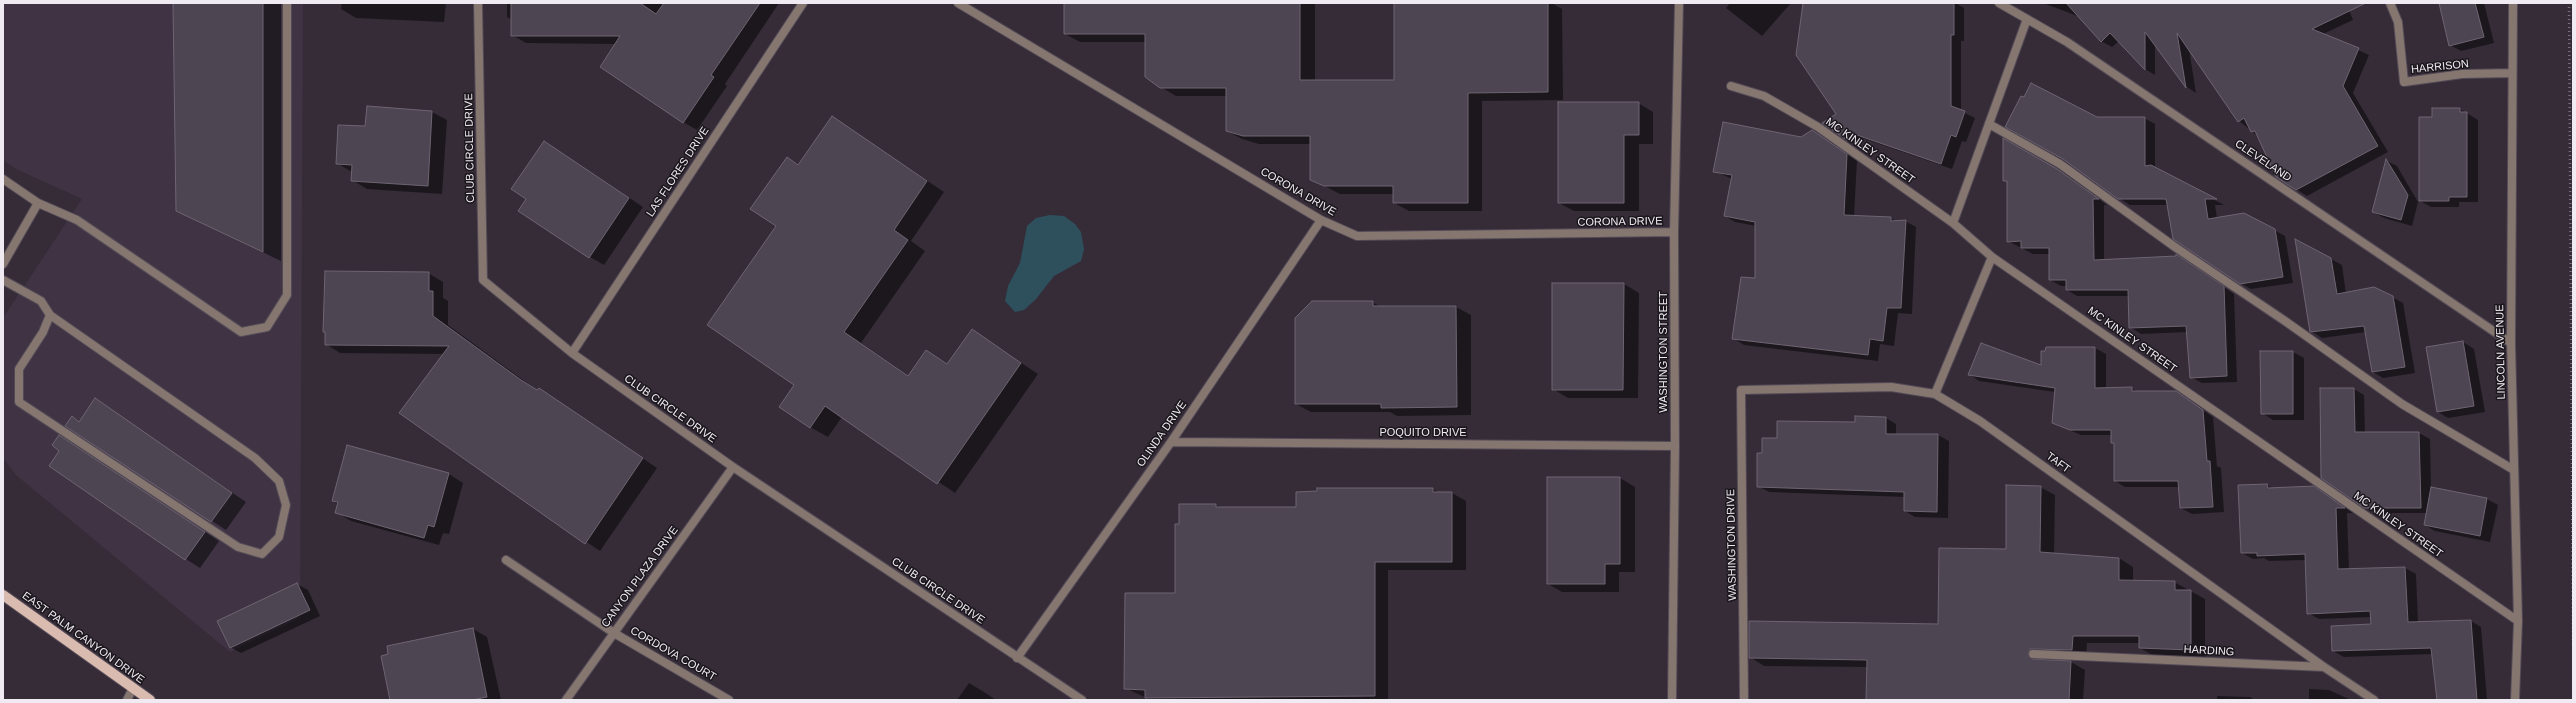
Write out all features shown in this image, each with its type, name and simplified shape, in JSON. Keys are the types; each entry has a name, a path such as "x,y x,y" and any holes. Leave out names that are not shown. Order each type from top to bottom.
{"main road":[{"name":"EAST PALM CANYON DRIVE","path":"3,595 150,700"}],"street":[{"path":"3,180 38,203 77,220 241,332 268,327 287,295 287,3"},
{"name":"CLUB CIRCLE DRIVE","path":"478,3 483,280 572,354 733,467 1082,700"},
{"name":"LAS FLORES DRIVE","path":"572,354 802,3"},
{"name":"CORONA DRIVE","path":"958,3 1321,220 1358,236 1674,232"},
{"name":"WASHINGTON STREET","path":"1672,700 1676,446 1674,232 1678,3"},
{"name":"CLEVELAND","path":"1999,3 2073,47 2511,343"},
{"name":"HARRISON","path":"2390,3 2398,22 2404,82 2462,74 2512,73"},
{"name":"LINCOLN AVENUE","path":"2513,3 2511,343 2518,621 2516,700"},
{"path":"1953,223 2027,19"},
{"name":"MC KINLEY STREET","path":"1731,86 1764,96 1818,127 1953,223 1992,257 2518,621"},
{"path":"1990,124 2060,164 2175,248 2285,321 2402,404 2514,470"},
{"path":"3,264 38,203"},
{"name":"OLINDA DRIVE","path":"1017,658 1171,442 1321,220"},
{"path":"1935,394 1992,257"},
{"path":"3,280 42,301 50,315 255,458 279,481 286,505 279,537 262,554 238,547 19,402 19,369 44,332 50,315"},
{"name":"TAFT","path":"1741,390 1891,387 1935,394 1980,421 2324,667"},
{"name":"WASHINGTON DRIVE","path":"1741,390 1744,700"},
{"name":"POQUITO DRIVE","path":"1171,442 1676,446"},
{"name":"CANYON PLAZA DRIVE","path":"566,700 733,467"},
{"name":"CORDOVA COURT","path":"506,560 614,633 729,700"},
{"name":"HARDING","path":"2034,654 2324,667"},
{"path":"2324,667 2374,700"},
{"path":"127,700 134,688"}],"path":[{"path":"2568,3 2573,646"}],"shaded area":[{"path":"3,3 303,3 300,618 230,652 16,475 3,458 3,318 82,199 16,169 3,160"}],"water":[{"path":"1050,215 1064,216 1075,224 1081,232 1084,249 1081,261 1054,276 1036,299 1024,310 1015,312 1005,301 1008,286 1020,263 1027,226 1036,218"}],"building":[{"path":"173,3 263,3 263,252 176,211"},
{"path":"511,3 640,3 656,14 664,3 760,3 711,75 714,77 683,123 600,67 620,36 511,36"},
{"path":"1064,3 1300,3 1300,80 1394,80 1394,3 1548,3 1548,92 1468,93 1468,203 1393,203 1393,186 1324,186 1310,180 1310,136 1243,136 1226,131 1226,88 1160,88 1145,77 1145,34 1064,34"},
{"path":"1803,3 1954,3 1954,35 1951,35 1951,106 1965,111 1956,137 1951,135 1941,164 1848,132 1848,141 1822,123 1836,114 1796,55"},
{"path":"2066,3 2366,3 2312,29 2359,48 2343,86 2378,146 2296,190 2276,177 2255,131 2251,132 2244,118 2238,122 2177,33 2186,88 2145,32 2145,70 2110,33 2101,42"},
{"path":"2439,3 2475,3 2484,37 2449,46"},
{"path":"2031,83 2097,117 2145,117 2145,166 2151,165 2217,199 2205,199 2208,219 2244,213 2275,229 2283,277 2240,284 2173,239 2166,199 2118,199 2063,159 2005,127 2021,96 2024,97"},
{"path":"1558,102 1639,102 1639,135 1624,135 1624,203 1558,203"},
{"path":"367,106 432,111 428,186 351,181 352,165 336,164 338,125 365,126"},
{"path":"2432,108 2460,108 2460,112 2467,112 2467,197 2449,197 2449,201 2419,201 2419,117 2432,117"},
{"path":"832,116 927,181 894,230 908,240 844,332 908,376 926,350 947,364 972,329 1021,363 937,484 825,406 810,428 779,407 794,385 707,325 776,226 750,209 787,157 798,165"},
{"path":"1723,122 1801,137 1812,130 1847,154 1844,215 1891,217 1891,221 1906,220 1901,308 1887,308 1883,341 1870,339 1868,355 1732,339 1741,277 1755,278 1755,222 1724,216 1732,175 1713,172"},
{"path":"2003,138 2057,169 2099,199 2093,199 2094,260 2176,256 2176,254 2224,286 2227,376 2190,378 2186,326 2129,328 2128,290 2066,290 2066,280 2049,280 2049,248 2021,248 2021,241 2007,242 2007,181 2003,181"},
{"path":"544,141 629,198 589,258 518,211 526,199 511,189"},
{"path":"2386,159 2408,195 2401,220 2372,212"},
{"path":"2295,239 2331,258 2337,294 2374,287 2393,296 2405,367 2372,372 2364,326 2310,332"},
{"path":"325,271 429,272 429,291 433,291 433,316 521,380 537,390 539,388 643,458 585,544 399,413 449,346 325,345 325,332 323,332"},
{"path":"1552,283 1624,283 1623,390 1552,390"},
{"path":"1312,301 1373,301 1373,306 1456,306 1457,407 1381,408 1381,404 1295,404 1295,318"},
{"path":"2463,341 2474,406 2437,412 2426,347"},
{"path":"1981,343 2041,365 2041,351 2045,351 2046,347 2095,347 2095,388 2132,387 2132,391 2176,391 2203,410 2207,461 2210,461 2213,507 2180,508 2178,481 2114,481 2114,443 2111,443 2111,430 2070,430 2052,423 2055,388 1968,375"},
{"path":"2260,351 2293,351 2293,414 2261,414"},
{"path":"2320,388 2354,388 2355,432 2419,432 2421,508 2364,508 2321,478"},
{"path":"95,398 232,493 211,522 65,426 72,416 79,422"},
{"path":"1855,416 1886,417 1886,434 1938,434 1937,512 1904,511 1904,492 1757,487 1757,453 1762,453 1762,438 1777,438 1777,421 1855,422"},
{"path":"59,435 205,532 185,560 49,466 59,451 52,445"},
{"path":"347,445 449,473 434,527 428,525 424,538 335,513 338,502 332,501"},
{"path":"1547,477 1620,477 1620,564 1605,564 1605,584 1547,584"},
{"path":"2267,484 2268,488 2314,486 2345,508 2336,508 2338,569 2405,567 2408,622 2471,620 2477,700 2437,700 2431,648 2332,651 2331,626 2371,624 2370,611 2307,614 2305,554 2257,556 2257,553 2241,553 2238,485"},
{"path":"2006,485 2041,486 2040,552 2119,558 2119,580 2175,581 2175,590 2191,590 2191,650 2139,648 2139,636 2073,636 2072,650 2030,649 2028,654 2032,659 2071,661 2069,700 1866,700 1867,660 1749,658 1749,621 1938,624 1939,548 2006,549"},
{"path":"2431,487 2487,498 2480,536 2424,525"},
{"path":"1317,488 1433,488 1433,492 1452,492 1452,562 1375,562 1375,696 1145,698 1145,690 1124,689 1125,593 1175,593 1175,524 1179,524 1179,504 1216,504 1216,507 1296,507 1296,492 1317,491"},
{"path":"297,583 310,610 230,648 217,621"},
{"path":"473,628 487,697 472,700 390,700 381,656 388,654 387,646"}]}
